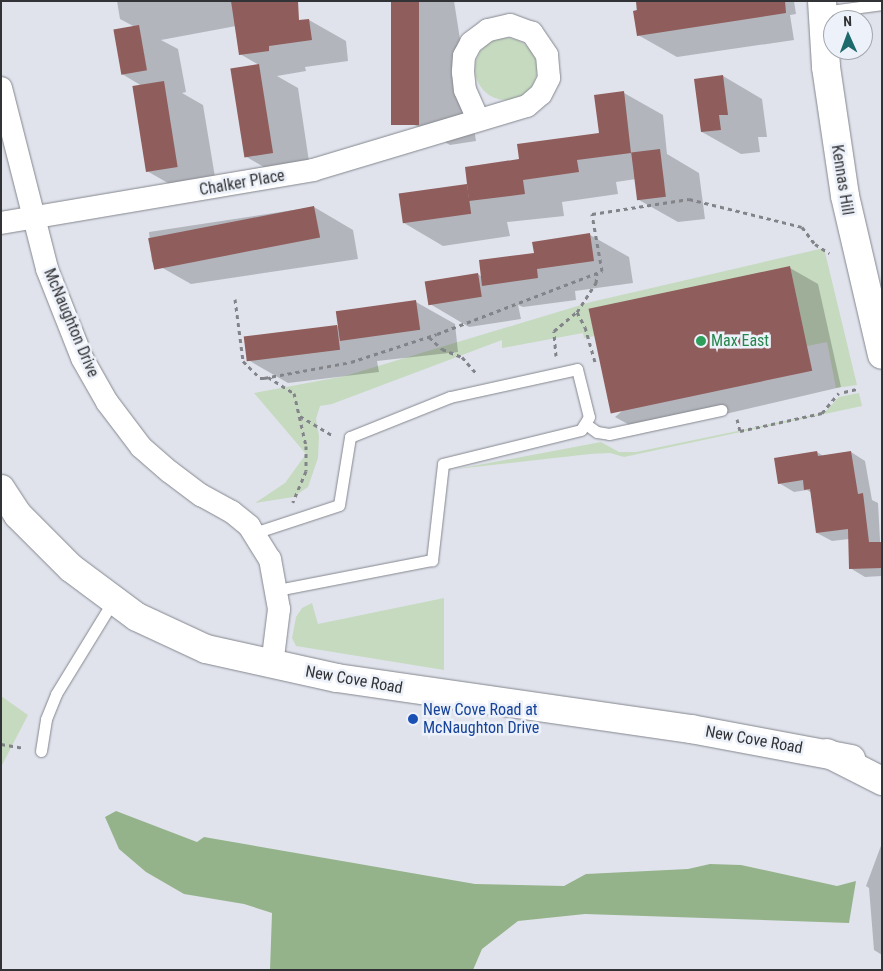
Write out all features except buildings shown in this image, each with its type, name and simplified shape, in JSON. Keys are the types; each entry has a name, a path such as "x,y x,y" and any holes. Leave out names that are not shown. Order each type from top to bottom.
{"street":[{"name":"Kennas Hill","path":"822,6 826,67 844,196 882,355"},
{"name":"Chalker Place","path":"1,223 313,170 394,148 478,119 528,106 541,94 549,78 547,55 532,34 510,25 488,30 471,43 464,56 463,72 465,90 478,119"},
{"name":"McNaughton Drive","path":"1,88 32,218 60,306 82,358 107,402 141,447 201,495 232,512 254,533 270,559 277,590 272,665"},
{"name":"New Cove Road","path":"1,489 18,514 46,544 113,601 137,617 197,646 272,665 381,685 690,729 827,753 879,768"}],"lane":[{"path":"822,6 882,4"},
{"path":"254,533 339,505 350,437 450,397 577,369 589,417 587,425 581,430 443,464 432,560 277,590"},
{"path":"587,425 597,432 609,434 721,410"},
{"path":"41,751 46,719 56,694 113,601"}],"path":[{"path":"235,298 243,361 260,378 351,362 429,336 597,274 602,271 592,214 689,199 802,227 816,244 829,253"},
{"path":"560,373 553,334 577,312 594,287 597,274"},
{"path":"577,312 585,327 596,364"},
{"path":"429,336 442,349 462,357 489,388"},
{"path":"268,377 294,393 308,459 286,522"},
{"path":"844,392 857,390"},
{"path":"736,414 740,431 822,413 839,393"},
{"path":"300,416 349,444"}],"green space":[{"path":"506,38 523,43 528,47 532,52 537,69 532,86 528,91 523,95 506,100 489,95 484,91 480,86 475,69 480,52 484,47 489,43"},
{"path":"824,248 857,385 836,388 827,342 807,346 790,266 589,312 595,336 584,338 583,333 502,348 502,340 332,404 320,406 316,419 319,436 318,458 308,487 293,497 255,503 285,483 306,454 254,393 345,376 591,302"},
{"path":"859,393 862,406 624,457 610,453 590,454 457,469 601,442 619,452 636,452 824,413 839,397"},
{"path":"444,598 444,670 296,646 292,638 296,617 302,608 312,603 318,624"},
{"path":"1,696 28,715 1,767"},
{"path":"116,811 197,842 204,837 475,884 564,886 586,874 688,869 710,864 741,865 837,886 856,881 849,923 585,914 518,921 482,949 473,970 270,970 272,913 244,904 184,894 146,872 119,849 105,817"}],"place":[{"name":"Max East","path":"701,341"},
{"name":"New Cove Road at McNaughton Drive","path":"413,719"}]}
